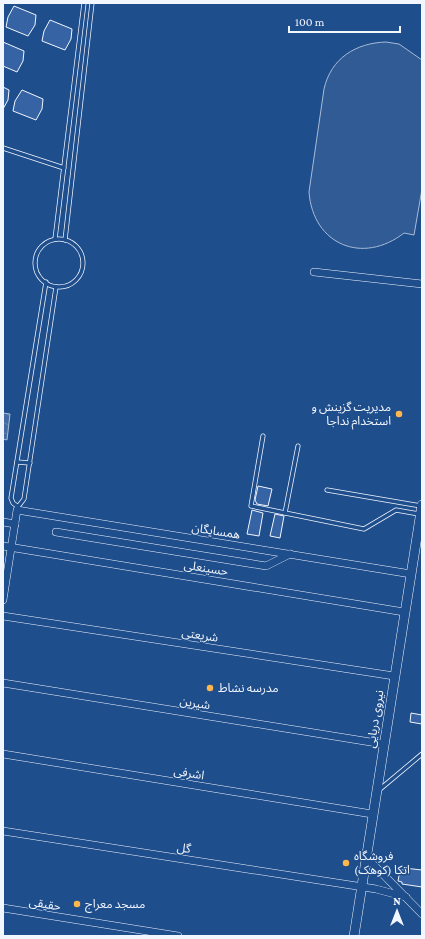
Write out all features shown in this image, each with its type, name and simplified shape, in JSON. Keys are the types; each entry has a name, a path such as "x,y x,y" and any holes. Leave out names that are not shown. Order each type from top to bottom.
{"main road":[{"name":"نیروی دریایی","path":"354,936 421,509"}],"street":[{"path":"314,272 422,284"},
{"path":"3,600 17,508"},
{"name":"همسایگان","path":"17,508 410,574"},
{"path":"3,522 15,524"},
{"path":"56,532 266,566 290,554"},
{"name":"حسینعلی","path":"3,546 404,612"},
{"name":"شریعتی","path":"3,616 394,676"},
{"name":"شیرین","path":"3,683 384,744"},
{"name":"اشرفی","path":"3,754 372,814"},
{"name":"گل","path":"3,831 381,890 406,897"},
{"path":"366,857 422,914"},
{"name":"حقیقی","path":"3,908 178,936"}],"lane":[{"path":"55,239 84,3"},
{"path":"65,240 92,3"},
{"path":"3,148 64,168"},
{"path":"55,239 65,240 77,247 81,254 83,262 82,270 78,278 72,283 64,286 56,286 46,282 38,274 35,259 42,246 55,239"},
{"path":"46,282 11,498 17,508 24,499 56,286"},
{"path":"264,436 250,506 364,529 396,510 421,509"},
{"path":"285,513 298,446"},
{"path":"17,462 30,463"},
{"path":"327,490 421,509"},
{"path":"376,794 422,754"}],"shaded area":[{"path":"386,42 399,44 422,60 422,189 414,235 404,233 388,243 372,248 357,248 343,244 330,237 320,225 313,210 309,192 324,89 327,78 332,69 346,54 365,45"}],"water":[{"path":"3,413 10,414 7,440 3,439"}],"building":[{"path":"14,6 36,15 35,25 28,36 6,27 8,17"},
{"path":"50,20 72,29 71,39 65,50 42,41 44,31"},
{"path":"3,42 24,51 23,61 17,72 3,66"},
{"path":"3,87 9,90 8,100 3,109"},
{"path":"22,90 43,99 42,109 36,120 13,111 15,101"},
{"path":"258,486 272,489 268,506 257,504 255,500"},
{"path":"252,510 263,513 259,536 247,534"},
{"path":"275,514 284,516 280,538 270,536"},
{"path":"411,713 422,715 422,724 410,722"},
{"path":"404,868 422,870 422,887 402,884 402,882 398,881 400,870 404,870"}],"place":[{"name":"مدیریت گزینش و استخدام نداجا","path":"399,414"},
{"name":"مدرسه نشاط","path":"210,688"},
{"name":"فروشگاه اتکا (کوهک)","path":"346,863"},
{"name":"مسجد معراج","path":"77,904"}]}
